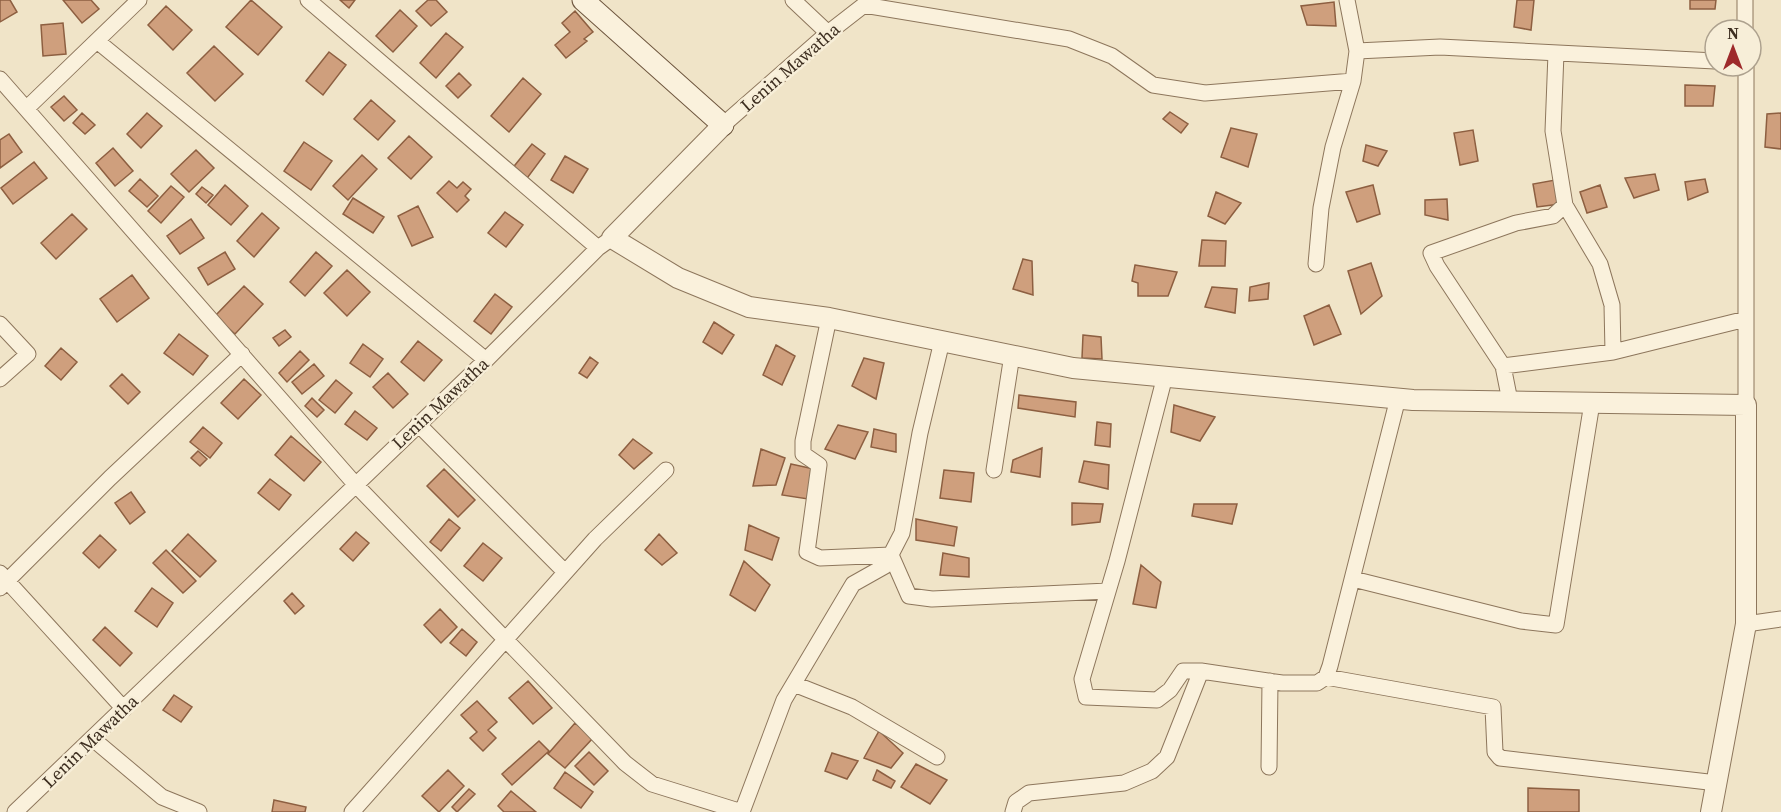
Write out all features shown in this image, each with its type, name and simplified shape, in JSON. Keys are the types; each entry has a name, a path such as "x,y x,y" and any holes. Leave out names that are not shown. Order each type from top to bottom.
{"main road":[{"path":"583,0 723,125"}],"street":[{"path":"27,108 140,0"},
{"path":"308,0 605,243 678,278 749,307 829,318 1073,368 1398,398 1746,405"},
{"path":"793,0 828,33"},
{"path":"1316,264 1321,208 1331,157 1353,81 1356,51 1347,0"},
{"path":"1745,0 1745,18"},
{"path":"866,3 1069,39 1112,56 1153,86 1205,93 1353,81"},
{"name":"Lenin Mawatha","path":"15,812 486,360 723,125 828,33 866,3"},
{"path":"97,41 486,360"},
{"path":"1356,51 1440,47 1703,60"},
{"path":"1556,53 1553,131 1565,205 1600,264 1612,305 1614,352"},
{"path":"1711,812 1746,624 1746,78"},
{"path":"0,79 355,484 625,763 652,784 742,812 784,700 853,584 885,566 902,533 920,433 942,341"},
{"path":"1510,401 1503,366 1437,266 1431,253 1516,223 1553,216 1565,205"},
{"path":"829,318 803,441 803,454 819,465 807,552 820,558 891,555"},
{"path":"1503,366 1614,352 1746,319"},
{"path":"0,324 28,354 0,379"},
{"path":"124,709 2,580 242,354"},
{"path":"994,470 1012,355"},
{"path":"1165,376 1083,679 1086,697 1157,700 1170,690 1183,671 1201,671 1270,681 1317,682 1326,677 1493,707 1495,752 1500,758 1717,783"},
{"path":"1326,677 1398,398"},
{"path":"1353,579 1521,621 1556,625 1592,403"},
{"path":"418,424 566,572"},
{"path":"352,812 595,539 666,470"},
{"path":"891,555 909,596 920,598 1108,591"},
{"path":"1746,624 1781,619"},
{"path":"1013,812 1016,802 1029,793 1124,783 1152,771 1167,757 1201,671"},
{"path":"1269,767 1270,681"},
{"path":"794,684 852,707 937,758"},
{"path":"93,739 162,798 199,812"}],"building":[{"path":"0,0 10,0 17,12 0,22"},
{"path":"63,0 91,0 99,9 82,23"},
{"path":"251,0 282,27 258,55 226,27"},
{"path":"340,0 355,0 349,8"},
{"path":"428,0 436,0 447,12 431,26 416,11"},
{"path":"1517,0 1534,0 1531,30 1514,27"},
{"path":"1690,0 1716,0 1715,9 1690,9"},
{"path":"1334,2 1336,26 1307,25 1301,6"},
{"path":"166,6 192,30 173,50 148,25"},
{"path":"400,10 417,26 393,52 376,36"},
{"path":"575,11 593,32 584,39 587,41 566,58 555,45 570,32 562,23"},
{"path":"63,23 66,54 43,56 41,25"},
{"path":"446,33 463,47 436,78 420,63"},
{"path":"214,46 243,74 215,101 187,73"},
{"path":"329,52 346,65 323,95 306,81"},
{"path":"459,73 471,85 458,98 446,86"},
{"path":"523,78 541,94 509,132 491,116"},
{"path":"1685,85 1715,86 1713,106 1685,106"},
{"path":"64,96 77,110 64,121 51,107"},
{"path":"371,100 395,121 378,140 354,119"},
{"path":"1170,112 1188,124 1181,133 1163,119"},
{"path":"82,113 95,125 85,134 73,123"},
{"path":"147,113 162,126 141,148 127,134"},
{"path":"1781,113 1781,149 1765,147 1767,114"},
{"path":"1231,128 1257,134 1248,167 1221,157"},
{"path":"1473,130 1478,161 1460,165 1454,133"},
{"path":"9,134 22,152 0,168 0,140"},
{"path":"409,136 432,157 411,179 388,158"},
{"path":"304,142 332,161 311,190 284,171"},
{"path":"532,144 545,154 525,181 511,170"},
{"path":"1366,145 1387,151 1378,166 1363,161"},
{"path":"113,148 133,171 115,186 96,163"},
{"path":"196,150 214,168 189,192 171,174"},
{"path":"362,155 377,169 348,200 333,186"},
{"path":"565,156 588,169 573,193 551,180"},
{"path":"34,162 47,178 13,204 1,188"},
{"path":"1655,174 1659,190 1634,198 1625,178"},
{"path":"140,179 158,196 147,207 129,191"},
{"path":"1705,179 1708,192 1688,200 1685,182"},
{"path":"1555,180 1560,204 1537,207 1533,184"},
{"path":"449,181 457,188 463,182 471,189 465,196 469,200 457,212 437,193"},
{"path":"225,185 248,206 231,225 208,205"},
{"path":"1373,185 1380,214 1357,222 1346,192"},
{"path":"1600,185 1607,207 1587,213 1580,192"},
{"path":"171,186 184,197 161,223 148,211"},
{"path":"202,187 213,195 206,203 196,194"},
{"path":"1216,192 1241,203 1225,224 1208,216"},
{"path":"353,198 384,217 373,233 343,214"},
{"path":"1447,199 1448,220 1425,215 1425,200"},
{"path":"418,206 433,237 412,246 398,216"},
{"path":"505,212 523,225 506,247 488,233"},
{"path":"262,213 279,228 254,257 237,241"},
{"path":"72,214 87,229 56,259 41,243"},
{"path":"191,219 204,238 180,254 167,236"},
{"path":"1202,240 1226,241 1225,266 1199,266"},
{"path":"225,252 235,269 208,285 198,268"},
{"path":"316,252 332,266 305,296 290,282"},
{"path":"1023,259 1032,261 1033,295 1013,289"},
{"path":"1371,263 1382,296 1361,314 1348,271"},
{"path":"1135,265 1177,272 1168,296 1138,296 1138,283 1132,281"},
{"path":"347,270 370,292 347,316 324,293"},
{"path":"132,275 149,298 117,322 100,299"},
{"path":"1269,283 1268,299 1249,301 1250,287"},
{"path":"244,286 263,304 235,334 215,316"},
{"path":"1212,287 1237,289 1235,313 1205,307"},
{"path":"495,294 512,307 491,334 474,321"},
{"path":"1329,305 1341,334 1314,345 1304,316"},
{"path":"714,322 734,335 722,354 703,342"},
{"path":"285,330 291,337 279,346 273,338"},
{"path":"179,334 208,356 193,375 164,353"},
{"path":"1083,335 1101,337 1102,359 1082,358"},
{"path":"418,341 442,360 424,381 401,362"},
{"path":"363,344 383,359 370,377 350,363"},
{"path":"776,345 795,356 782,385 763,375"},
{"path":"61,348 77,362 61,380 45,366"},
{"path":"300,351 309,360 287,382 279,373"},
{"path":"590,357 598,363 587,378 579,373"},
{"path":"864,358 884,363 876,399 852,386"},
{"path":"314,364 324,376 302,394 292,382"},
{"path":"388,373 408,394 393,408 373,387"},
{"path":"122,374 140,392 128,404 110,386"},
{"path":"244,379 261,395 238,419 221,403"},
{"path":"336,380 352,393 335,413 319,400"},
{"path":"1019,395 1076,402 1075,417 1018,408"},
{"path":"312,398 324,410 317,417 305,406"},
{"path":"1174,405 1215,417 1200,441 1171,432"},
{"path":"355,411 377,428 367,440 345,424"},
{"path":"1097,422 1111,424 1110,447 1095,445"},
{"path":"838,425 868,432 855,459 825,449"},
{"path":"203,427 222,443 210,458 190,442"},
{"path":"874,429 896,434 896,452 871,447"},
{"path":"291,436 321,462 304,481 275,455"},
{"path":"633,439 652,453 634,469 619,455"},
{"path":"1042,448 1040,477 1011,472 1013,460"},
{"path":"761,449 785,458 776,485 753,486"},
{"path":"198,451 207,459 200,466 191,458"},
{"path":"1084,461 1109,465 1108,489 1079,482"},
{"path":"791,464 814,469 808,499 782,495"},
{"path":"444,469 475,500 458,517 427,486"},
{"path":"944,470 974,473 971,502 940,498"},
{"path":"270,479 291,495 279,510 258,493"},
{"path":"131,492 145,512 130,524 115,503"},
{"path":"1072,503 1103,504 1100,522 1072,525"},
{"path":"1194,504 1237,504 1232,524 1192,516"},
{"path":"449,519 460,528 441,551 430,542"},
{"path":"916,519 957,527 954,546 916,540"},
{"path":"749,525 779,538 772,560 745,550"},
{"path":"356,532 369,543 353,561 340,549"},
{"path":"188,534 216,561 200,577 172,551"},
{"path":"659,534 677,553 662,565 645,550"},
{"path":"100,535 116,550 99,568 83,553"},
{"path":"483,543 502,558 483,581 464,566"},
{"path":"166,550 196,581 183,593 153,563"},
{"path":"943,553 969,558 969,577 940,575"},
{"path":"744,561 770,585 755,611 730,595"},
{"path":"1141,565 1161,582 1156,608 1133,604"},
{"path":"152,588 173,603 157,627 135,611"},
{"path":"292,593 304,606 295,614 284,601"},
{"path":"440,609 457,627 441,643 424,625"},
{"path":"105,627 132,653 120,666 93,640"},
{"path":"462,629 477,642 466,656 450,643"},
{"path":"528,681 552,708 533,724 509,698"},
{"path":"174,695 192,707 181,722 163,710"},
{"path":"477,701 497,722 488,730 496,738 483,751 470,738 477,732 461,715"},
{"path":"575,723 593,738 565,768 548,754"},
{"path":"879,731 903,753 891,768 864,758"},
{"path":"539,741 549,751 512,785 502,774"},
{"path":"589,752 608,771 594,785 575,766"},
{"path":"832,753 858,761 847,779 825,771"},
{"path":"916,764 947,780 930,804 901,787"},
{"path":"448,770 464,786 439,812 422,796"},
{"path":"877,770 895,781 891,788 873,780"},
{"path":"565,772 593,792 581,808 554,788"},
{"path":"1528,788 1579,790 1579,812 1528,812"},
{"path":"469,789 475,794 457,812 452,807"},
{"path":"511,791 536,812 504,812 498,806"},
{"path":"274,800 306,807 305,812 272,812"}]}
